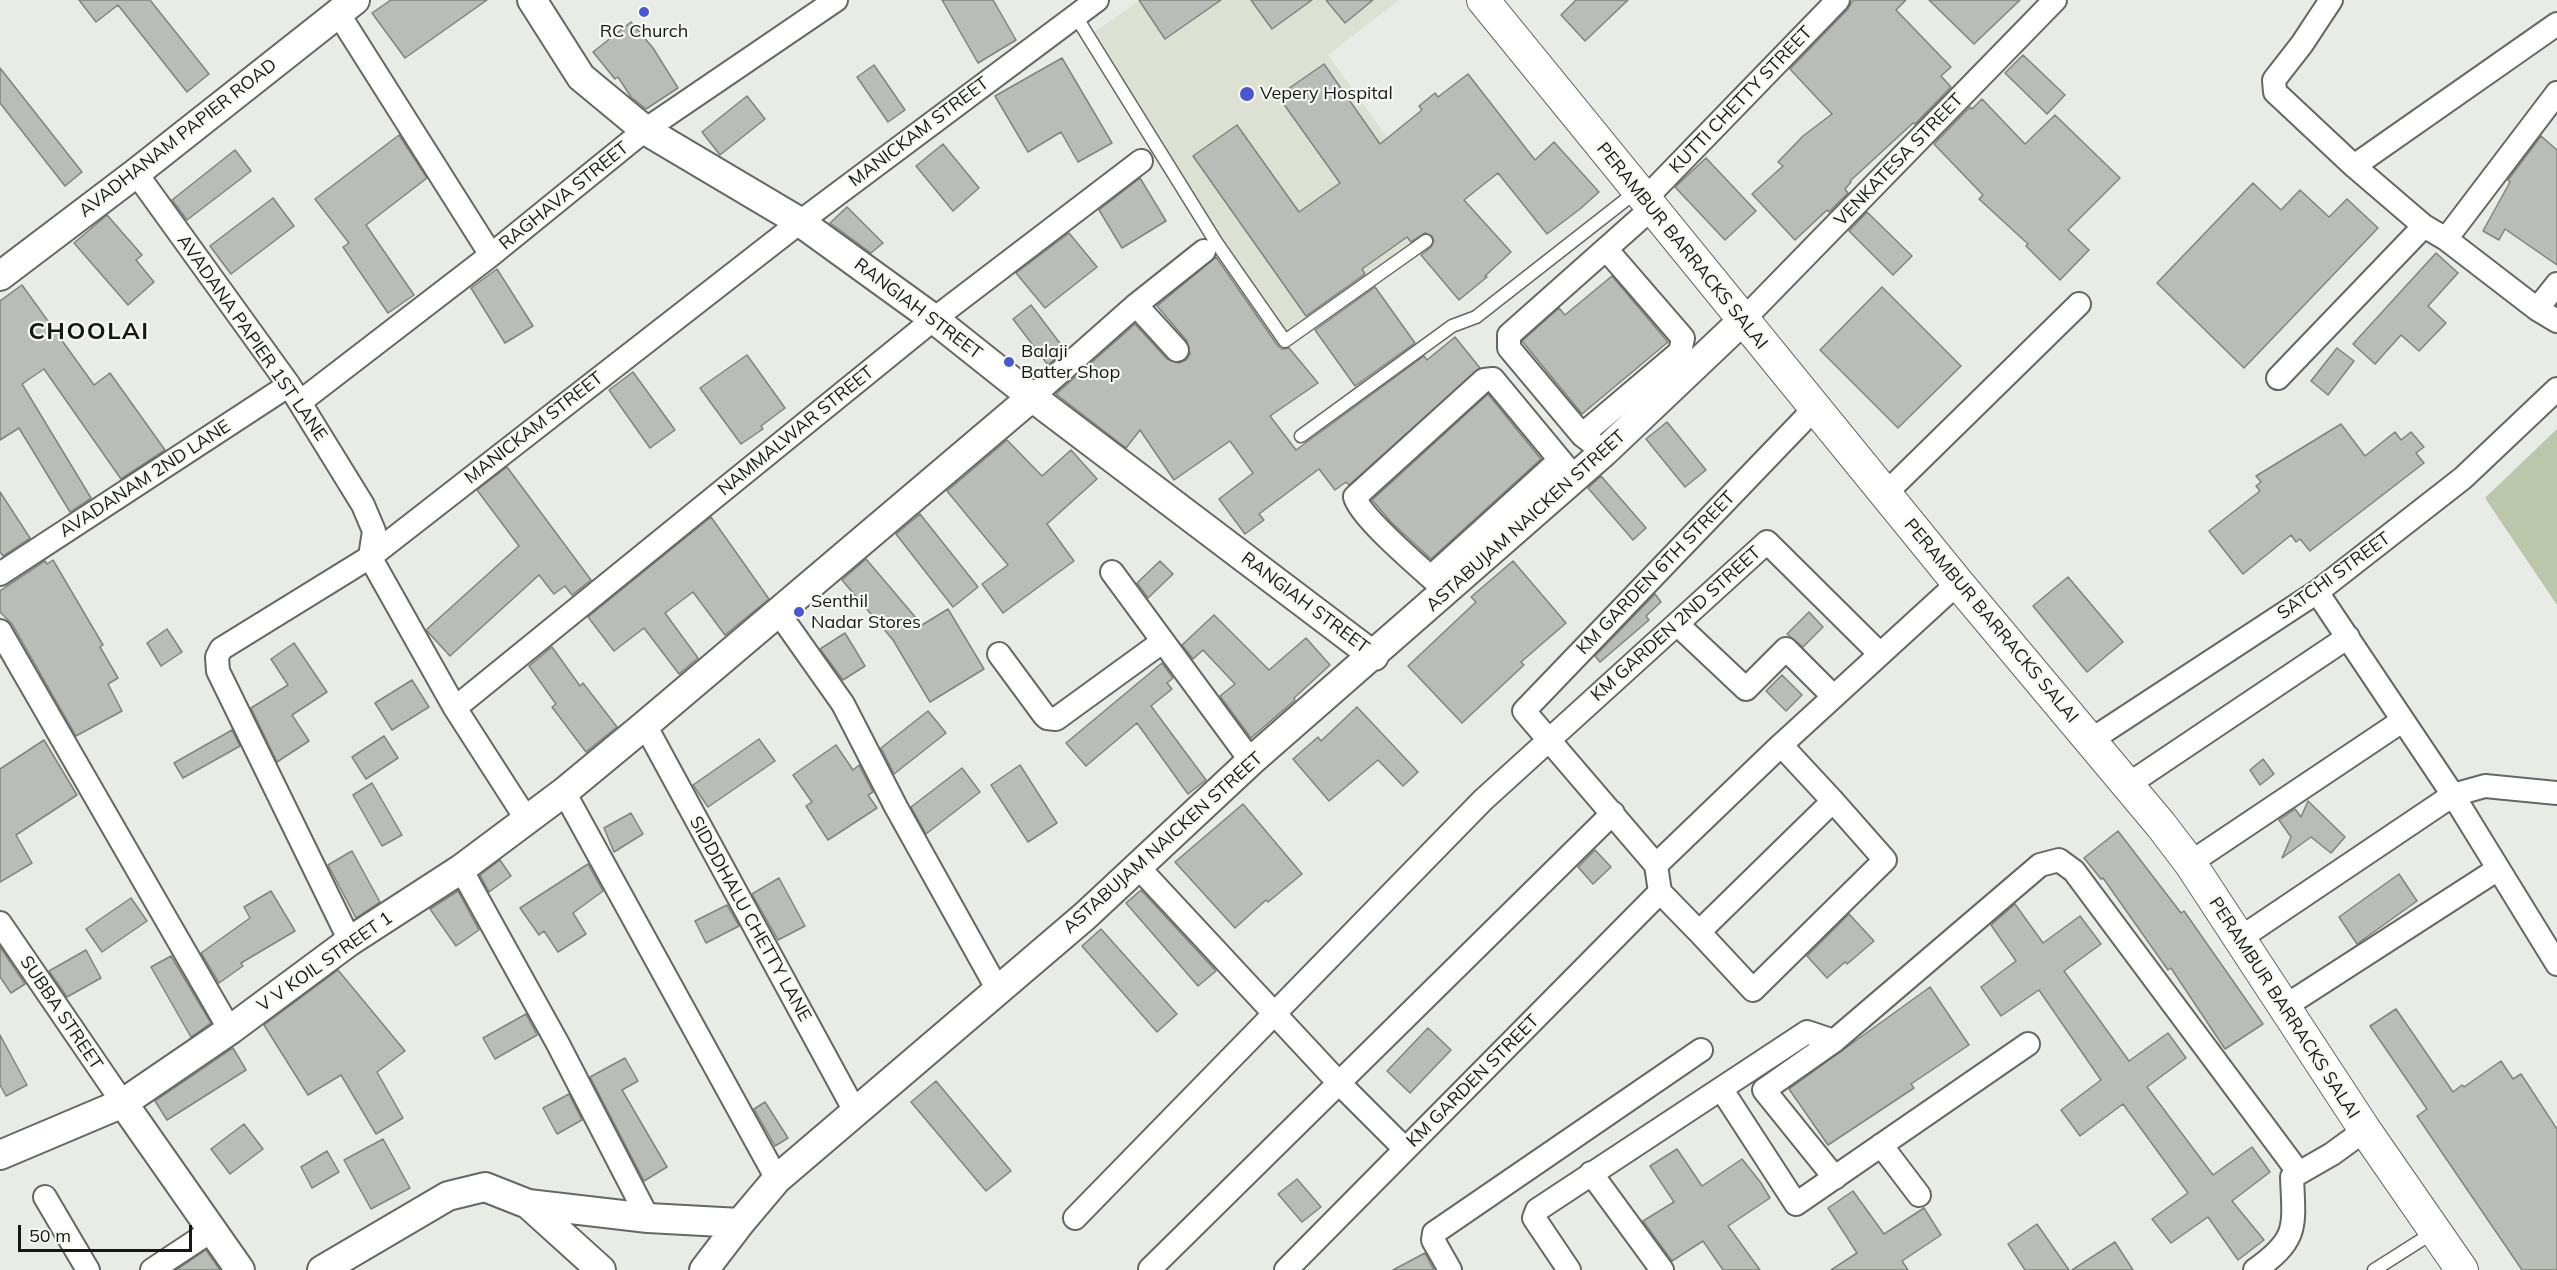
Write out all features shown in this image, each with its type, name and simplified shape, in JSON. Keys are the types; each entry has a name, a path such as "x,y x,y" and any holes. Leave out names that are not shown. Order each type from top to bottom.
{"main road":[{"name":"PERAMBUR BARRACKS SALAI","path":"1483,0 1958,583 2129,784 2190,863 2365,1131 2462,1270"}],"street":[{"name":"RANGIAH STREET","path":"532,0 581,77 645,130 800,222 934,319 1032,397 1374,656"},
{"name":"RAGHAVA STREET","path":"295,393 491,255 645,130 836,0"},
{"name":"MANICKAM STREET","path":"350,942 216,664 217,657 227,644 370,557 800,222 1097,0"},
{"name":"KUTTI CHETTY STREET","path":"1593,444 1509,348 1509,335 1606,249 1645,199 1838,0"},
{"name":"VENKATESA STREET","path":"1743,320 2055,0"},
{"path":"2331,0 2302,44 2274,80 2273,87 2279,96 2354,166 2424,226 2446,239 2537,309 2557,321"},
{"path":"347,6 491,255"},
{"name":"AVADHANAM PAPIER ROAD","path":"0,276 136,173 347,6"},
{"path":"2354,166 2557,24"},
{"path":"2446,239 2557,93"},
{"name":"NAMMALWAR STREET","path":"455,708 934,319 1142,161"},
{"name":"AVADANA PAPIER 1ST LANE","path":"136,173 295,393 363,505 375,531 370,557"},
{"path":"2278,378 2424,226"},
{"path":"1593,444 1683,347 1683,338 1606,249"},
{"path":"1032,397 1136,305 1204,251"},
{"path":"2537,309 2557,284"},
{"path":"1885,494 2079,304"},
{"path":"1136,305 1177,350"},
{"name":"ASTABUJAM NAICKEN STREET","path":"704,1270 777,1179 1139,868 1251,761 1374,656 1439,585 1593,444 1743,320"},
{"path":"1439,585 1360,508 1355,497 1365,486 1489,378 1497,384 1567,469"},
{"name":"SATCHI STREET","path":"2091,740 2317,592 2463,478 2557,389"},
{"name":"AVADANAM 2ND LANE","path":"0,574 295,393"},
{"name":"V V KOIL STREET 1","path":"0,1155 123,1103 230,1030 350,942 461,869 564,792 1032,397"},
{"name":"KM GARDEN 6TH STREET","path":"1548,741 1524,711 1815,408"},
{"name":"KM GARDEN 2ND STREET","path":"1075,1218 1482,800 1767,542 1879,653"},
{"path":"370,557 455,708 526,820"},
{"path":"1112,572 1251,761"},
{"path":"1656,865 1879,653 1958,583"},
{"path":"2317,592 2453,795 2557,963"},
{"path":"778,612 843,704 896,807 998,990"},
{"path":"1677,624 1746,689 1786,649 1833,696"},
{"path":"0,631 230,1030"},
{"path":"2129,784 2348,637"},
{"path":"999,654 1044,715 1051,719 1085,699 1162,642"},
{"path":"2190,863 2402,721"},
{"name":"SIDDDHALU CHETTY LANE","path":"645,725 856,1113"},
{"path":"1548,741 1656,865 1660,892 1753,990 1884,860 1781,745"},
{"path":"2239,939 2453,795 2485,786 2557,793"},
{"path":"564,792 777,1179"},
{"path":"1699,932 1833,801"},
{"path":"1150,1269 1613,813"},
{"path":"1835,1178 1764,1090 1834,1041 2040,866 2059,860 2074,871 2299,1173"},
{"path":"1139,868 1339,1083 1405,1149"},
{"path":"461,869 558,1044 648,1218"},
{"path":"2284,1007 2498,869"},
{"name":"KM GARDEN STREET","path":"1286,1270 1660,892"},
{"name":"SUBBA STREET","path":"0,923 123,1103"},
{"path":"1569,1270 1534,1218 1534,1214 1591,1173 1722,1090 1807,1032 1834,1041"},
{"path":"1722,1090 1796,1204 2028,1044"},
{"path":"1450,1270 1433,1240 1434,1233 1701,1050"},
{"path":"123,1103 240,1270"},
{"path":"2255,1270 2277,1255 2289,1239 2294,1222 2292,1177 2332,1154 2365,1131"},
{"path":"1881,1145 1919,1195"},
{"path":"1591,1173 1662,1270"},
{"path":"322,1270 448,1196 485,1187 528,1204 648,1218 741,1223"},
{"path":"45,1197 88,1270"},
{"path":"528,1204 601,1270"},
{"path":"152,1270 211,1230"}],"lane":[{"path":"1075,15 1216,242 1285,341 1426,241"},
{"path":"1301,436 1452,326 1476,317 1645,199"},
{"path":"2374,1270 2435,1231"}],"shaded area":[{"path":"1140,0 1399,0 1328,55 1449,224 1281,336 1090,35"}],"green space":[{"path":"2557,429 2557,605 2485,498"}],"building":[{"path":"79,0 150,0 209,74 187,92 118,5 96,22"},
{"path":"391,0 487,0 405,58 372,13"},
{"path":"942,0 993,0 1016,40 978,63"},
{"path":"1139,0 1221,0 1165,39"},
{"path":"1251,0 1312,0 1272,29"},
{"path":"1326,0 1373,0 1345,23"},
{"path":"1576,0 1628,0 1585,41 1561,15"},
{"path":"1853,0 1906,0 1896,10 1951,67 1941,76 1951,87 1915,124 1913,123 1850,181 1845,189 1848,193 1829,212 1827,210 1795,240 1752,194 1783,166 1778,162 1803,136 1832,114 1790,69 1848,9"},
{"path":"1929,0 2020,0 1974,44"},
{"path":"631,22 653,48 678,88 646,109 631,97 618,77 615,79 593,52"},
{"path":"2023,55 2065,95 2047,114 2005,73"},
{"path":"1062,58 1112,143 1078,162 1061,132 1028,152 995,96"},
{"path":"1324,64 1380,144 1422,110 1419,106 1435,93 1438,97 1468,74 1535,160 1554,142 1599,192 1547,234 1498,173 1464,200 1511,252 1485,276 1487,277 1459,300 1421,255 1431,247 1434,241 1432,236 1425,233 1411,242 1407,237 1362,269 1365,274 1306,316 1193,156 1237,125 1299,212 1340,183 1278,96"},
{"path":"874,65 905,110 888,122 857,77"},
{"path":"0,68 82,172 65,186 0,103"},
{"path":"747,96 765,119 720,155 702,132"},
{"path":"1982,99 2025,144 2055,115 2120,178 2068,230 2089,250 2060,280 2026,246 2028,244 1979,199 1983,195 1934,144 1970,107 1972,109"},
{"path":"399,135 427,178 366,225 414,295 388,313 343,247 349,243 315,199"},
{"path":"2541,136 2557,150 2557,265 2505,229 2499,240 2483,231 2510,182 2508,180"},
{"path":"943,144 979,188 953,211 916,166"},
{"path":"235,150 251,171 187,220 172,200"},
{"path":"1706,158 1756,211 1725,240 1675,187"},
{"path":"1140,178 1166,221 1122,248 1099,210"},
{"path":"2253,183 2281,210 2300,190 2329,217 2347,199 2378,228 2244,368 2157,283"},
{"path":"273,198 294,226 231,274 210,246"},
{"path":"847,207 883,243 871,253 830,223"},
{"path":"1867,212 1912,256 1893,275 1849,231"},
{"path":"107,215 142,255 136,260 154,282 128,305 74,243"},
{"path":"1069,233 1097,267 1045,308 1016,273"},
{"path":"2436,253 2458,273 2428,306 2446,323 2419,351 2401,335 2375,364 2353,344"},
{"path":"1216,257 1278,346 1282,349 1289,348 1318,383 1270,416 1296,450 1424,356 1427,360 1455,337 1480,368 1349,485 1346,482 1335,490 1319,469 1259,514 1264,520 1245,534 1219,499 1253,473 1230,441 1174,480 1140,430 1126,448 1056,394 1135,324 1167,359 1179,363 1186,360 1190,354 1187,341 1157,306"},
{"path":"497,269 533,326 505,343 471,288"},
{"path":"1612,276 1668,342 1582,414 1522,341 1559,308 1565,315"},
{"path":"22,285 94,385 110,373 165,450 121,479 44,369 22,384 91,498 70,512 19,428 0,440 0,301"},
{"path":"1375,287 1415,343 1355,386 1315,330"},
{"path":"1882,287 1961,366 1898,428 1820,350"},
{"path":"1031,305 1065,350 1048,365 1013,319"},
{"path":"2337,348 2354,361 2328,395 2311,381"},
{"path":"747,355 785,408 761,426 763,429 741,444 700,388"},
{"path":"633,372 675,430 650,448 609,390"},
{"path":"1488,394 1541,459 1431,559 1391,522 1372,500"},
{"path":"1667,422 1706,470 1685,487 1646,439"},
{"path":"2341,424 2365,456 2395,432 2401,440 2411,432 2424,447 2416,453 2424,463 2310,551 2300,539 2296,542 2291,535 2243,574 2209,531 2260,491 2256,486 2261,482 2256,476"},
{"path":"1007,440 1042,476 1071,450 1097,479 1047,524 1074,561 1003,613 982,584 1008,565 947,491"},
{"path":"507,467 591,580 572,595 565,586 554,594 539,575 450,656 426,630 519,546 477,490"},
{"path":"1601,476 1646,528 1633,540 1588,488"},
{"path":"0,492 30,538 3,556 0,552"},
{"path":"920,514 978,587 953,607 896,534"},
{"path":"711,517 769,599 725,635 693,592 665,613 698,658 679,674 644,628 614,651 588,617"},
{"path":"866,559 922,625 948,609 984,669 930,702 893,640 842,580"},
{"path":"53,560 103,645 100,647 118,678 108,684 122,711 76,736 12,624 0,612 0,591 45,561 47,564"},
{"path":"1160,561 1173,574 1148,598 1137,583"},
{"path":"1513,561 1566,623 1521,662 1524,665 1462,723 1408,666 1476,602 1471,597"},
{"path":"2068,577 2123,642 2087,672 2033,606"},
{"path":"1655,594 1661,602 1646,616 1649,620 1600,662 1595,656"},
{"path":"1809,612 1823,627 1803,647 1787,634"},
{"path":"1214,615 1269,670 1306,638 1330,665 1294,698 1295,700 1251,738 1220,696 1235,684 1203,650 1193,659 1182,645"},
{"path":"167,629 182,652 161,666 147,643"},
{"path":"845,633 865,666 843,680 820,649"},
{"path":"294,643 327,692 292,715 309,741 277,762 251,708 288,685 271,659"},
{"path":"552,647 580,686 583,683 617,727 586,752 552,707 556,704 529,666"},
{"path":"1162,663 1173,678 1167,683 1172,689 1151,706 1206,780 1188,794 1137,723 1086,766 1066,743"},
{"path":"1782,675 1802,695 1786,711 1766,691"},
{"path":"412,680 429,707 392,730 375,703"},
{"path":"1357,707 1418,772 1403,786 1378,760 1329,801 1293,759 1318,737 1321,741"},
{"path":"928,711 946,733 894,774 881,748"},
{"path":"232,730 240,746 183,778 174,763"},
{"path":"384,736 398,758 366,779 352,757"},
{"path":"759,739 775,761 708,807 693,785"},
{"path":"44,740 77,795 16,835 32,863 0,882 0,769"},
{"path":"836,745 853,770 859,765 873,792 868,795 877,808 828,840 806,806 812,802 793,775"},
{"path":"2263,759 2274,774 2260,785 2250,770"},
{"path":"1020,765 1057,823 1028,842 991,785"},
{"path":"962,768 980,792 926,834 911,807"},
{"path":"372,783 402,835 382,846 353,795"},
{"path":"2308,801 2345,837 2331,853 2311,837 2282,858 2291,837 2279,820 2295,809 2301,817"},
{"path":"1243,804 1302,874 1268,902 1266,900 1235,928 1175,862"},
{"path":"631,813 643,834 614,852 604,828"},
{"path":"2118,831 2181,913 2184,911 2263,1024 2225,1049 2171,968 2168,970 2103,878 2101,879 2084,858"},
{"path":"1595,850 1611,867 1593,884 1578,867"},
{"path":"352,851 380,902 356,918 328,865"},
{"path":"500,860 511,876 489,892 480,875"},
{"path":"588,864 603,891 573,913 586,934 558,952 544,931 539,935 520,908"},
{"path":"2399,874 2417,901 2357,944 2339,917"},
{"path":"779,878 805,926 778,940 752,894"},
{"path":"1141,890 1216,971 1198,986 1126,903"},
{"path":"271,891 295,931 241,963 243,966 219,983 201,953 250,918 244,907"},
{"path":"458,891 479,930 456,946 430,909"},
{"path":"131,898 147,921 102,952 86,929"},
{"path":"2015,904 2043,943 2080,916 2101,944 2064,971 2129,1061 2168,1033 2186,1058 2147,1087 2213,1175 2252,1147 2270,1172 2232,1201 2264,1240 2238,1260 2208,1217 2171,1243 2152,1219 2188,1193 2123,1104 2080,1136 2061,1110 2101,1080 2039,990 2001,1016 1981,987 2016,961 1991,925"},
{"path":"727,905 739,926 706,943 695,921"},
{"path":"1849,914 1874,941 1827,978 1807,956"},
{"path":"1101,929 1177,1014 1157,1032 1082,946"},
{"path":"0,947 25,984 11,993 0,977"},
{"path":"86,950 101,978 67,997 49,971"},
{"path":"171,956 211,1023 191,1037 151,967"},
{"path":"338,970 405,1051 377,1072 403,1118 376,1134 341,1075 308,1095 264,1025"},
{"path":"1930,987 1969,1045 1911,1084 1914,1088 1828,1145 1789,1089"},
{"path":"2396,1009 2453,1092 2501,1061 2513,1079 2521,1074 2557,1129 2557,1270 2522,1270 2417,1116 2427,1109 2370,1026"},
{"path":"526,1014 537,1035 495,1059 483,1038"},
{"path":"1428,1028 1451,1050 1410,1093 1387,1071"},
{"path":"0,1035 27,1085 6,1096 0,1085"},
{"path":"233,1048 246,1070 167,1120 155,1101"},
{"path":"625,1058 638,1081 622,1090 667,1167 644,1181 590,1077"},
{"path":"936,1081 1011,1171 986,1191 911,1102"},
{"path":"569,1094 582,1120 557,1134 543,1108"},
{"path":"765,1102 788,1138 775,1146 754,1109"},
{"path":"244,1124 263,1149 230,1174 211,1149"},
{"path":"383,1139 410,1188 371,1209 344,1160"},
{"path":"1677,1149 1702,1186 1742,1159 1761,1183 1770,1198 1728,1226 1760,1270 1723,1270 1703,1241 1672,1261 1643,1221 1674,1202 1650,1166"},
{"path":"327,1151 339,1172 312,1188 301,1167"},
{"path":"1297,1179 1321,1207 1302,1222 1278,1194"},
{"path":"1853,1191 1884,1234 1924,1208 1941,1235 1902,1261 1908,1270 1831,1270 1857,1253 1828,1208"},
{"path":"2037,1224 2069,1270 2025,1270 2008,1244"},
{"path":"2115,1242 2133,1270 2072,1270"},
{"path":"206,1250 220,1270 176,1270"},
{"path":"1425,1253 1434,1270 1393,1270"}],"place":[{"name":"RC Church","path":"644,12"},
{"name":"Vepery Hospital","path":"1247,94"},
{"name":"Balaji Batter Shop","path":"1009,362"},
{"name":"Senthil Nadar Stores","path":"799,612"}],"district":[{"name":"CHOOLAI","path":"89,332"}]}
